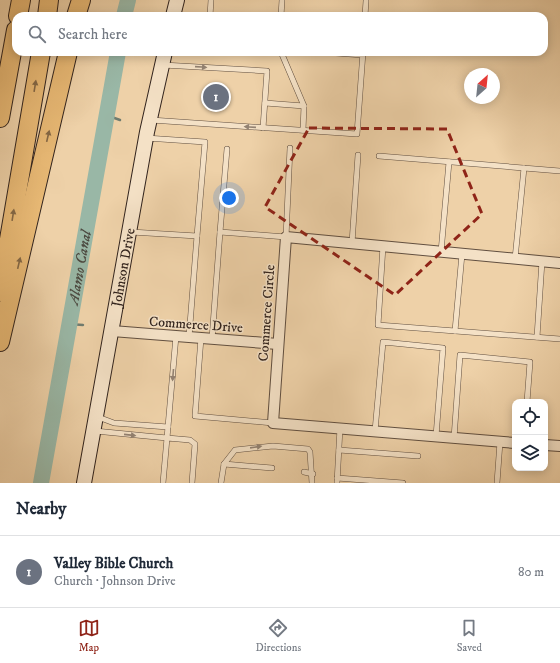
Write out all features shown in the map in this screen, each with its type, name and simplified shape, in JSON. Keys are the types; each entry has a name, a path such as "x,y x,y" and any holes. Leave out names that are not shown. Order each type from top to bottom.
{"highway":[{"path":"19,12 21,0"},
{"path":"48,12 49,0"},
{"path":"77,12 81,0"},
{"path":"0,118 12,52"},
{"path":"0,295 40,56"},
{"path":"0,342 67,56"}],"street":[{"path":"174,12 177,0"},
{"name":"Johnson Drive","path":"84,483 146,138 163,58"},
{"path":"286,237 560,263"},
{"name":"Commerce Circle","path":"274,423 286,237"},
{"name":"Commerce Drive","path":"112,331 278,344"},
{"path":"274,423 512,443"},
{"path":"548,445 560,446"}],"lane":[{"path":"210,12 211,0"},
{"path":"281,12 282,0"},
{"path":"365,12 366,1"},
{"path":"283,56 304,106 302,130"},
{"path":"150,120 357,134 362,56"},
{"path":"163,58 267,71 263,128"},
{"path":"265,103 304,106"},
{"path":"146,138 205,142 189,337"},
{"path":"220,232 286,237 290,148"},
{"path":"212,339 227,149"},
{"path":"352,244 358,155"},
{"path":"379,156 560,171"},
{"path":"441,252 449,162"},
{"path":"515,259 524,168"},
{"path":"130,232 197,236"},
{"path":"383,246 378,325 560,339"},
{"path":"455,331 462,254"},
{"path":"537,337 542,261"},
{"path":"163,483 176,336"},
{"path":"201,338 195,416 274,423"},
{"path":"375,431 382,342 443,348 436,436"},
{"path":"454,438 460,355 530,362 527,399"},
{"path":"96,416 114,423 168,427"},
{"path":"340,428 337,480 403,483"},
{"path":"94,431 190,440 195,444 192,483"},
{"path":"497,483 500,442"},
{"path":"221,483 224,464 235,450 273,446 308,449 310,452 313,474 312,483"},
{"path":"339,450 418,456"},
{"path":"224,464 272,468"},
{"path":"304,472 313,474"}],"highlighted area":[{"path":"309,128 447,129 482,214 395,295 265,207"}],"waterway":[{"name":"Alamo Canal","path":"125,12 128,0"},
{"name":"Alamo Canal","path":"41,483 117,56"},
{"path":"106,115 120,120"},
{"path":"69,324 83,325"}],"place":[{"name":"Valley Bible Church","path":"216,97"}]}
